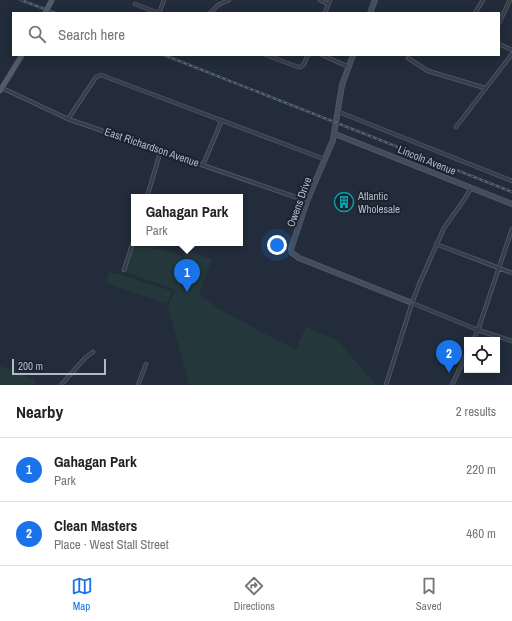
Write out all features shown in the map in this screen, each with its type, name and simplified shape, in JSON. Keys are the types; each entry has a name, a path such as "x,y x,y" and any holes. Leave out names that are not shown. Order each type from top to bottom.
{"main road":[{"path":"46,12 52,0"},
{"path":"0,90 21,56"}],"street":[{"path":"158,12 164,0"},
{"path":"211,12 218,5 229,0"},
{"path":"320,0 328,4"},
{"path":"324,12 330,0"},
{"path":"370,12 375,0"},
{"path":"476,12 482,0"},
{"path":"500,21 510,0"},
{"path":"135,4 155,12"},
{"path":"500,44 512,50"},
{"path":"456,127 512,54"},
{"path":"269,56 298,67 301,67 304,64 308,56"},
{"path":"324,56 349,67"},
{"name":"Owens Drive","path":"353,56 342,85 335,134 307,201 291,249 294,256 412,303"},
{"path":"408,58 428,71 485,88"},
{"path":"68,118 96,77 101,74 324,159"},
{"name":"East Richardson Avenue","path":"0,87 68,118 307,201"},
{"path":"339,112 512,181"},
{"path":"203,165 222,120"},
{"name":"Lincoln Avenue","path":"335,134 512,204"},
{"path":"333,140 345,138"},
{"path":"148,194 161,150"},
{"path":"386,385 412,303 436,244 444,228 471,188"},
{"path":"474,337 512,228"},
{"path":"436,244 498,269 512,273"},
{"path":"124,270 132,246"},
{"path":"412,303 478,330 512,341"},
{"path":"61,385 85,358 93,352"},
{"path":"452,385 464,359"},
{"path":"138,385 146,364"}],"green space":[{"path":"133,246 154,246 182,256 186,251 212,259 199,295 219,309 296,350 306,327 338,341 376,385 189,385 168,306 175,290 123,271"},
{"path":"109,272 172,291 167,304 106,283"},
{"path":"0,366 36,380 34,385 0,385"}],"railway":[{"path":"21,0 52,12"},
{"path":"167,56 512,192"}],"place":[{"name":"Atlantic Wholesale","path":"344,202"},
{"name":"Gahagan Park","path":"187,292"},
{"name":"Clean Masters","path":"449,373"}]}
